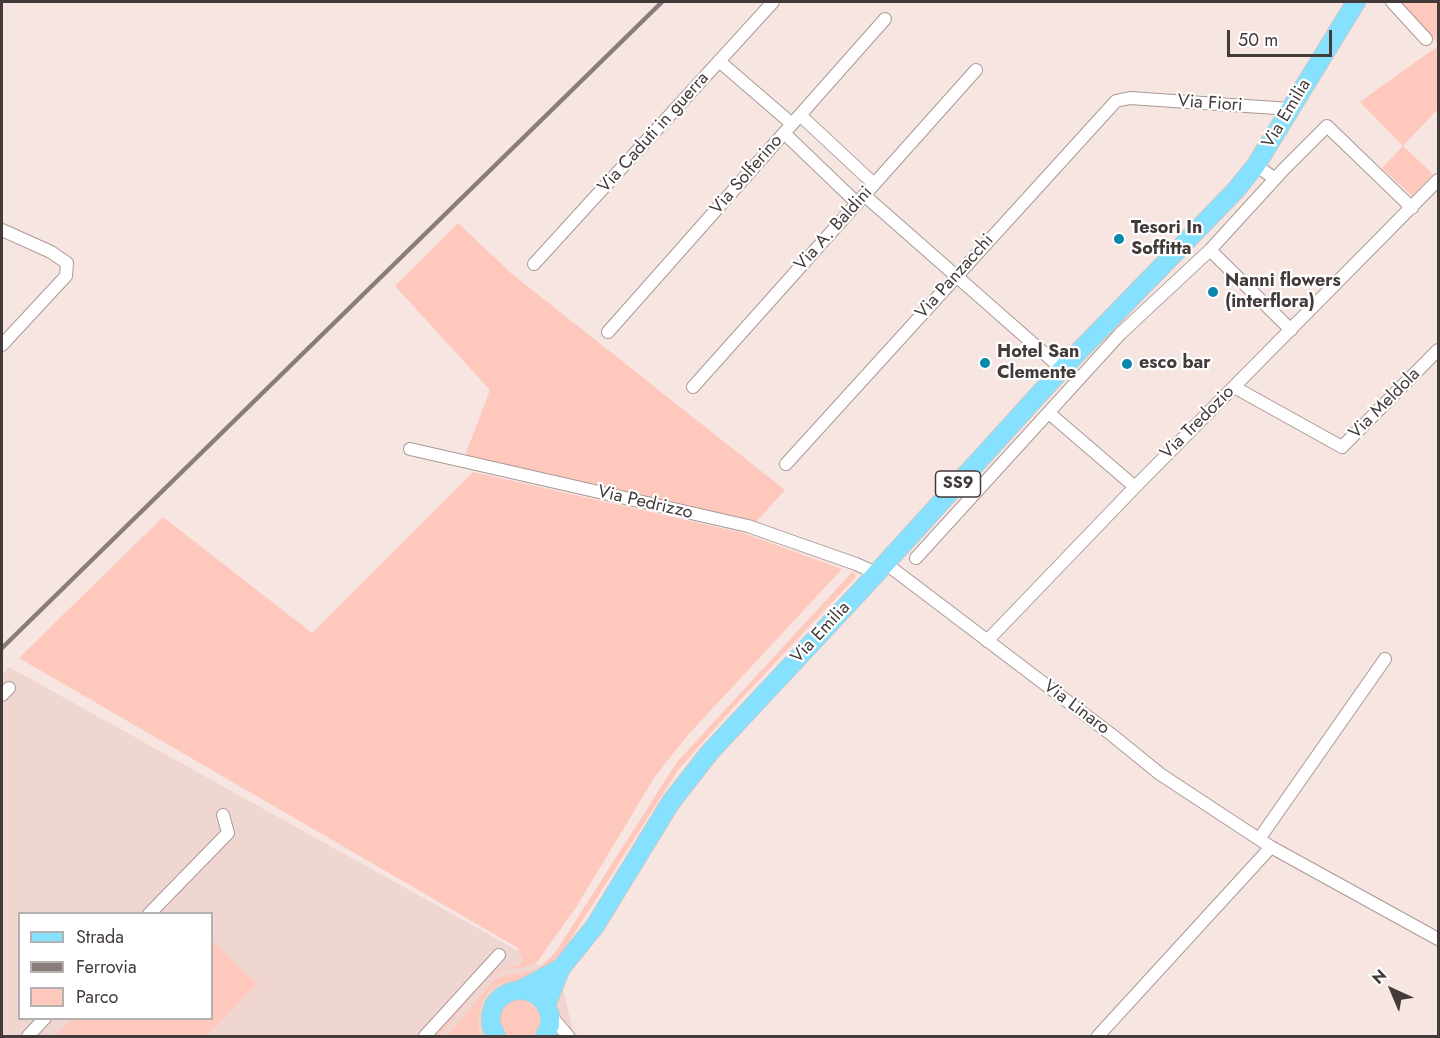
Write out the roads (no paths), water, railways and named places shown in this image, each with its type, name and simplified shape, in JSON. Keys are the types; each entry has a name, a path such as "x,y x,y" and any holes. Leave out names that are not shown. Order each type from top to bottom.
{"main road":[{"name":"Via Emilia","path":"545,1036 550,1025 548,1010 561,968 595,926 671,802 710,752 1062,369 1115,328 1235,191 1256,165 1356,2"},
{"name":"Via Emilia","path":"492,1033 491,1015 494,1005 501,997 520,990 561,968"},
{"path":"520,990 540,997 548,1010"}],"street":[{"name":"Via Caduti in guerra","path":"534,264 773,2"},
{"path":"1392,2 1426,39"},
{"name":"Via Solferino","path":"608,332 885,19"},
{"path":"718,61 792,124 874,184"},
{"name":"Via A. Baldini","path":"693,387 976,70"},
{"name":"Via Fiori","path":"1130,98 1290,109"},
{"name":"Via Panzacchi","path":"786,464 1116,101 1130,98"},
{"path":"792,124 861,199 956,276 1062,369"},
{"path":"1275,179 1327,126 1412,208"},
{"name":"Via Emilia","path":"916,558 1049,413 1115,328 1210,250 1275,179 1256,165"},
{"name":"Via Tredozio","path":"987,641 1135,487 1438,180"},
{"path":"2,230 51,252 67,263 66,276 2,345"},
{"path":"1210,250 1290,330"},
{"name":"Via Meldola","path":"1234,387 1342,447 1438,350"},
{"path":"1049,413 1135,487"},
{"name":"Via Pedrizzo","path":"410,449 748,526 856,564 881,568"},
{"name":"Via Linaro","path":"881,568 987,641 1160,774 1271,847 1438,939"},
{"path":"1258,839 1385,659"},
{"path":"151,912 228,833 223,815"},
{"path":"1098,1036 1271,847"},
{"path":"425,1036 499,955"},
{"path":"548,1010 568,1036"},
{"path":"28,1036 43,1020"}],"railway":[{"path":"2,648 662,2"}],"place":[{"name":"Tesori In Soffitta","path":"1119,239"},
{"name":"Nanni flowers (interflora)","path":"1213,292"},
{"name":"Hotel San Clemente","path":"985,363"},
{"name":"esco bar","path":"1127,364"}]}
